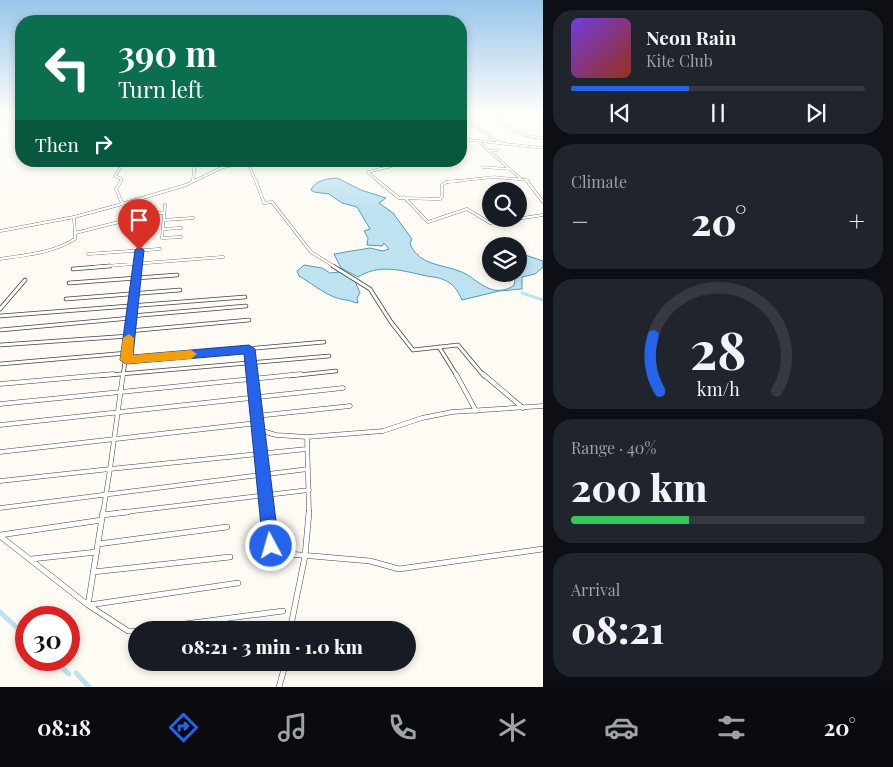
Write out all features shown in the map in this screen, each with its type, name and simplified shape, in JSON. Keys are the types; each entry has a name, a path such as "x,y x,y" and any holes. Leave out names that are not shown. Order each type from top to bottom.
{"street":[{"path":"484,146 520,179"},
{"path":"526,146 543,148"},
{"path":"490,151 498,150"},
{"path":"75,233 125,221 128,217 116,189 122,179 115,176 121,167"},
{"path":"193,181 194,167"},
{"path":"0,232 74,217 137,200 193,181 223,167"},
{"path":"252,167 255,172 256,186 264,203 272,202 311,252 370,288 387,313 390,322 413,350 458,345 480,372 523,409"},
{"path":"388,167 368,172 391,193 404,197 440,199 442,196 442,186 446,182 494,176 527,180 534,188 534,193 543,202"},
{"path":"482,168 511,169"},
{"path":"404,197 428,222 467,209 490,224 543,215"},
{"path":"88,605 110,468 139,264 139,250 146,214 137,200"},
{"path":"165,205 162,238 181,237"},
{"path":"146,214 164,213"},
{"path":"0,259 23,256 66,245 75,239 74,217"},
{"path":"164,220 193,218"},
{"path":"163,229 181,228"},
{"path":"88,254 160,249"},
{"path":"73,269 223,257"},
{"path":"69,283 177,276"},
{"path":"0,309 25,280"},
{"path":"66,298 180,290"},
{"path":"0,316 245,297"},
{"path":"0,330 246,306"},
{"path":"129,331 249,320"},
{"path":"0,344 129,336"},
{"path":"126,360 324,342"},
{"path":"439,347 460,380 476,411"},
{"path":"249,349 271,546 277,553 370,561 399,569 543,549"},
{"path":"0,364 127,353"},
{"path":"0,384 329,356"},
{"path":"0,404 336,371"},
{"path":"0,425 343,388"},
{"path":"256,416 350,406"},
{"path":"258,430 276,436 307,437 383,431 422,418 476,411 523,409 543,406"},
{"path":"0,452 257,424"},
{"path":"290,621 305,556 309,490 307,437"},
{"path":"0,481 110,468 307,449"},
{"path":"0,508 106,493 308,469"},
{"path":"0,535 102,518 309,490"},
{"path":"98,544 227,528"},
{"path":"0,535 88,605 128,631"},
{"path":"30,560 97,552"},
{"path":"93,572 230,557"},
{"path":"88,605 238,583"},
{"path":"208,621 283,611"},
{"path":"279,687 283,671"}],"water":[{"path":"337,178 361,190 386,198 379,203 393,213 412,239 410,243 414,251 426,261 466,274 482,285 494,290 508,289 514,285 515,282 522,282 522,289 499,291 462,300 453,286 439,278 389,269 373,270 358,277 341,268 334,254 370,248 383,251 389,249 384,243 382,246 367,245 368,238 364,231 370,229 357,207 342,203 329,194 311,190 315,184"},
{"path":"527,256 543,261 543,267 535,274 527,276"},
{"path":"304,265 322,268 330,273 339,272 355,281 360,293 357,298 358,303 333,297 299,276 297,271"}],"waterway":[{"path":"522,293 543,300"},
{"path":"0,612 15,626"},
{"path":"66,671 69,674"},
{"path":"76,673 89,687"}],"slow traffic":[{"path":"129,338 126,360 191,354"}],"route":[{"path":"139,250 139,264 126,360 249,349 271,546"}]}
